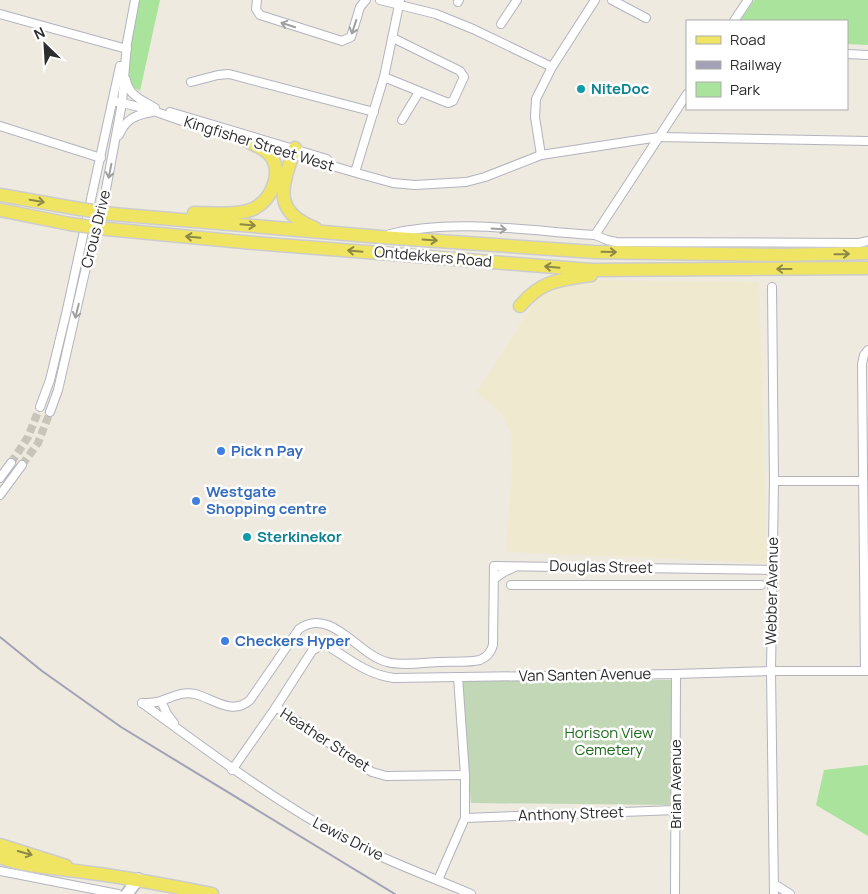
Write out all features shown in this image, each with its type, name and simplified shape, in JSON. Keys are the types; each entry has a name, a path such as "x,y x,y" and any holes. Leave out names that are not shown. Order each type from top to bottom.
{"main road":[{"path":"247,140 267,152 276,167 273,186 268,196 256,208"},
{"path":"139,215 232,213 256,208 268,200 275,191 291,150"},
{"path":"291,150 282,191 284,203 296,218 312,227 327,232"},
{"name":"Ontdekkers Road","path":"0,195 112,214 381,237 594,252 781,255 868,254"},
{"name":"Ontdekkers Road","path":"0,210 70,224 107,229 592,270 868,268"},
{"path":"804,269 868,274"},
{"path":"520,306 532,293 546,284 621,270"},
{"path":"0,845 50,860 78,871"},
{"path":"0,857 49,869 138,879 212,894"}],"street":[{"name":"Crous Drive","path":"40,407 50,380 135,0"},
{"path":"257,0 256,9 260,15 342,41 351,37 360,7 366,0"},
{"path":"380,0 400,3 436,14 480,32 552,67"},
{"path":"501,24 515,2 506,0"},
{"path":"542,155 535,117 535,104 552,67 595,0"},
{"path":"612,0 646,18"},
{"path":"735,20 748,0"},
{"path":"356,169 384,77 400,3"},
{"path":"0,14 126,47"},
{"path":"384,77 445,103 450,103 455,98 464,76 460,71 393,38"},
{"name":"Crous Drive","path":"50,412 58,390 87,263 104,200 122,101 126,47"},
{"path":"848,54 868,54"},
{"name":"Kingfisher Street West","path":"124,63 129,90 133,95 154,109 196,126 291,150 342,169 366,174 393,183 409,185 466,182 485,177 542,155 659,137 868,140"},
{"path":"191,82 228,74 374,112"},
{"path":"402,120 419,92"},
{"path":"595,235 622,190 686,96"},
{"name":"Kingfisher Street West","path":"114,99 154,109 356,169 366,174"},
{"path":"116,142 128,120 154,109"},
{"path":"0,126 101,158"},
{"name":"Ontdekkers Road","path":"381,237 416,229 470,226 595,235 616,242 859,243 868,241"},
{"name":"Webber Avenue","path":"772,287 774,481 771,670 774,894"},
{"path":"866,672 862,364 864,355 868,350"},
{"path":"0,478 11,463"},
{"path":"0,495 22,465"},
{"path":"774,481 863,481"},
{"name":"Douglas Street","path":"494,579 494,566 773,570"},
{"path":"182,732 142,704 161,701 178,694 196,694 224,706 242,706 250,700 299,629 317,622 328,625 374,656 388,663 408,664 480,660 491,652 493,645 494,579 504,572 519,566"},
{"path":"707,585 708,569"},
{"name":"Douglas Street","path":"512,585 761,585"},
{"name":"Van Santen Avenue","path":"276,707 312,651 321,645 328,646 371,673 381,677 394,678 676,674 771,670 866,672"},
{"name":"Brian Avenue","path":"675,894 676,674"},
{"path":"438,880 465,818 465,774 458,677"},
{"path":"161,701 167,714 182,732"},
{"path":"232,770 276,707"},
{"name":"Heather Street","path":"276,707 372,772 386,776 465,774"},
{"name":"Lewis Drive","path":"182,732 232,770 292,809 343,838 374,854 471,894"},
{"name":"Anthony Street","path":"465,818 676,810"},
{"path":"0,871 118,894"},
{"path":"127,894 138,879"},
{"path":"774,884 790,894"}],"shaded area":[{"path":"575,280 759,282 767,563 506,552 512,469 511,434 501,413 477,392 540,293"}],"green space":[{"path":"139,0 160,0 140,91 130,85 128,61"},
{"path":"754,0 868,0 868,45 848,44 848,20 741,20"},
{"name":"Horison View Cemetery","path":"671,680 672,805 471,803 461,681"},
{"path":"868,765 868,836 816,805 824,770"}],"tunnel":[{"path":"11,463 28,437 40,407"},
{"path":"22,465 38,443 50,412"}],"railway":[{"path":"0,637 42,671 121,727 395,894"}],"place":[{"name":"NiteDoc","path":"581,89"},
{"name":"Pick n Pay","path":"221,451"},
{"name":"Westgate Shopping centre","path":"196,501"},
{"name":"Sterkinekor","path":"247,537"},
{"name":"Checkers Hyper","path":"225,641"}]}
